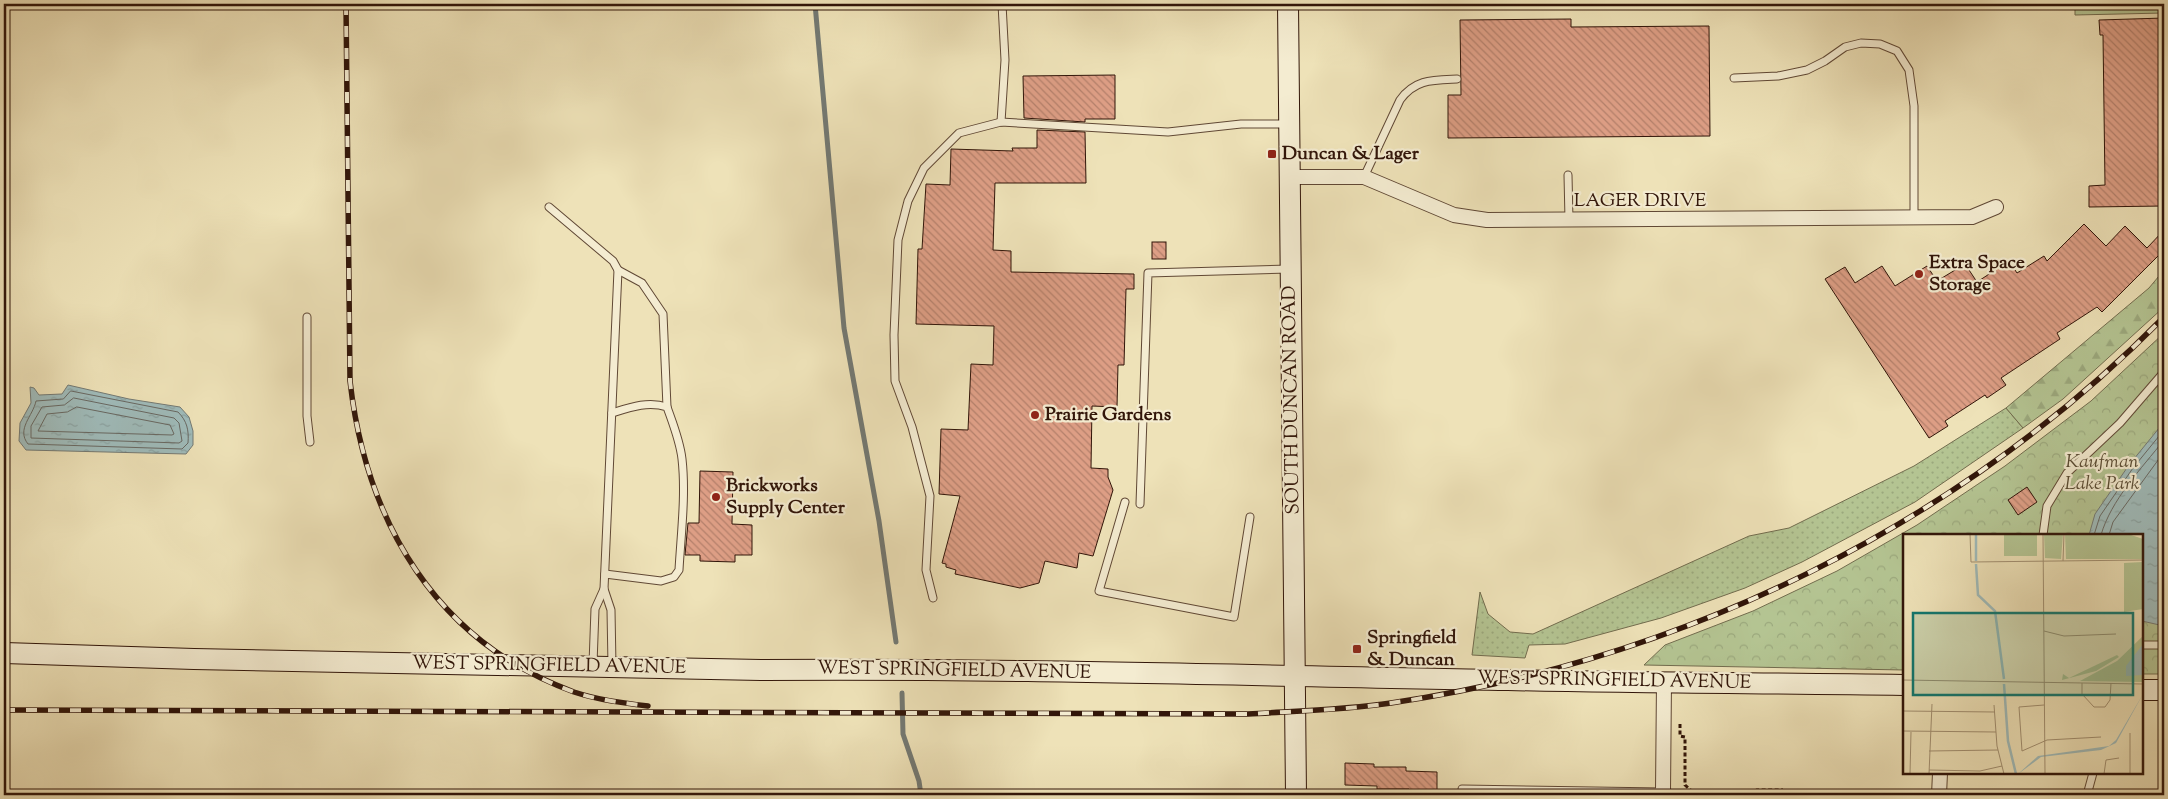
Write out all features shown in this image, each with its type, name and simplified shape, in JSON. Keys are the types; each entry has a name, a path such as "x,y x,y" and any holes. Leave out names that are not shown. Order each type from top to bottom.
{"main road":[{"name":"SOUTH DUNCAN ROAD","path":"1288,4 1296,795"},
{"name":"WEST SPRINGFIELD AVENUE","path":"4,653 194,659 761,670 854,669 1296,674 1501,680 1903,685"},
{"path":"2143,690 2164,690"}],"street":[{"name":"LAGER DRIVE","path":"1290,177 1364,177 1454,215 1487,220 1972,217 1996,207"},
{"path":"1664,681 1665,794"},
{"path":"1939,795 1940,774"}],"lane":[{"path":"1001,122 1005,60 1002,4"},
{"path":"1734,78 1778,76 1807,70 1846,47 1861,43 1880,44 1897,51 1909,70 1914,106 1914,218"},
{"path":"1364,177 1400,100 1407,90 1419,83 1435,80 1457,80"},
{"path":"932,598 926,570 930,496 912,427 895,381 894,335 898,240 908,202 924,168 959,133 1001,122 1168,132 1241,124 1289,124"},
{"path":"1568,175 1569,220"},
{"path":"549,208 613,261 618,270 604,589 595,609 603,666"},
{"path":"1140,504 1148,273 1290,269"},
{"path":"605,574 660,581 674,577 679,570 682,458 676,432 667,407 663,314 642,283 618,270"},
{"path":"307,317 307,416 310,442"},
{"path":"2043,534 2047,506 2066,473 2120,423 2164,372"},
{"path":"612,413 638,405 656,404 667,407"},
{"path":"1125,502 1098,591 1234,617 1250,518"},
{"path":"603,666 611,610 604,589"},
{"path":"2143,645 2164,645"},
{"path":"2087,795 2094,774"},
{"path":"1462,789 1665,794"}],"path":[{"path":"1680,724 1680,736 1685,737 1685,785 1696,795"},
{"path":"1743,795 1757,790 1783,790"}],"green space":[{"path":"2075,4 2164,4 2164,13 2075,15"},
{"path":"2164,270 2164,307 2063,399 2023,428 2006,408 2149,288"},
{"name":"Kaufman Lake Park","path":"2164,333 2164,674 2143,674 2143,534 1903,534 1903,670 1644,665 1665,645 1753,611 1837,571 1917,525 2005,466 2091,401"},
{"path":"2006,408 2023,428 1915,502 1802,562 1745,588 1661,618 1565,644 1529,645 1525,658 1472,655 1480,592 1488,614 1510,632 1533,634 1749,536 1789,528 1914,466"}],"water":[{"path":"68,385 129,399 180,407 189,417 193,431 193,445 186,454 26,450 19,441 20,423 31,403 30,387 34,388 39,395 62,394"},
{"path":"2164,422 2164,626 2143,621 2143,534 2089,534 2095,514 2129,465"}],"building":[{"path":"2164,18 2164,206 2089,207 2089,186 2105,185 2103,35 2100,35 2099,20"},
{"path":"1571,19 1571,27 1709,26 1710,136 1448,138 1448,95 1461,95 1460,20"},
{"path":"1115,75 1115,119 1085,119 1085,122 1024,118 1023,76"},
{"name":"Prairie Gardens","path":"1037,130 1085,132 1086,183 995,183 993,250 1011,251 1011,272 1134,274 1134,289 1126,289 1124,365 1118,365 1117,407 1092,406 1091,468 1108,469 1108,477 1113,490 1093,556 1079,553 1077,568 1045,561 1039,583 1020,588 955,574 956,570 946,567 946,564 942,563 960,496 939,494 941,429 968,430 971,364 993,365 994,326 916,324 918,249 922,249 926,184 950,185 951,149 1013,151 1012,148 1037,148"},
{"path":"2084,224 2106,246 2125,226 2147,248 2164,230 2164,250 2102,312 2097,307 2057,333 2060,339 2001,378 2006,385 1987,398 1985,395 1945,421 1948,426 1929,438 1825,279 1845,267 1855,283 1882,266 1895,286 1927,266 1937,281 1965,264 1977,282 2009,261 2017,273 2044,256 2047,261"},
{"path":"1152,242 1166,242 1166,259 1152,259"},
{"name":"Brickworks Supply Center","path":"700,471 733,472 732,524 752,525 752,555 735,555 735,562 700,561 700,555 685,555 688,523 699,523"},
{"path":"2027,487 2037,502 2018,515 2008,500"},
{"path":"1345,763 1374,764 1374,767 1406,767 1406,771 1437,772 1437,793 1409,793 1409,789 1377,789 1377,786 1345,785"}],"waterway":[{"path":"815,4 844,328 879,521 896,642"},
{"path":"902,693 903,734 919,781 921,795"}],"railway":[{"path":"346,4 350,381 359,433 372,482 392,528 416,571 447,609 483,642 525,670 574,692 601,699 648,706"},
{"path":"4,710 1248,714 1338,709 1391,703 1499,683 1605,654 1709,617 1809,573 1905,520 1997,460 2083,392 2164,317"}],"place":[{"name":"Duncan & Lager","path":"1272,154"},
{"name":"Extra Space Storage","path":"1919,274"},
{"name":"Prairie Gardens","path":"1035,415"},
{"name":"Brickworks Supply Center","path":"716,497"},
{"name":"Springfield & Duncan","path":"1357,649"}]}
